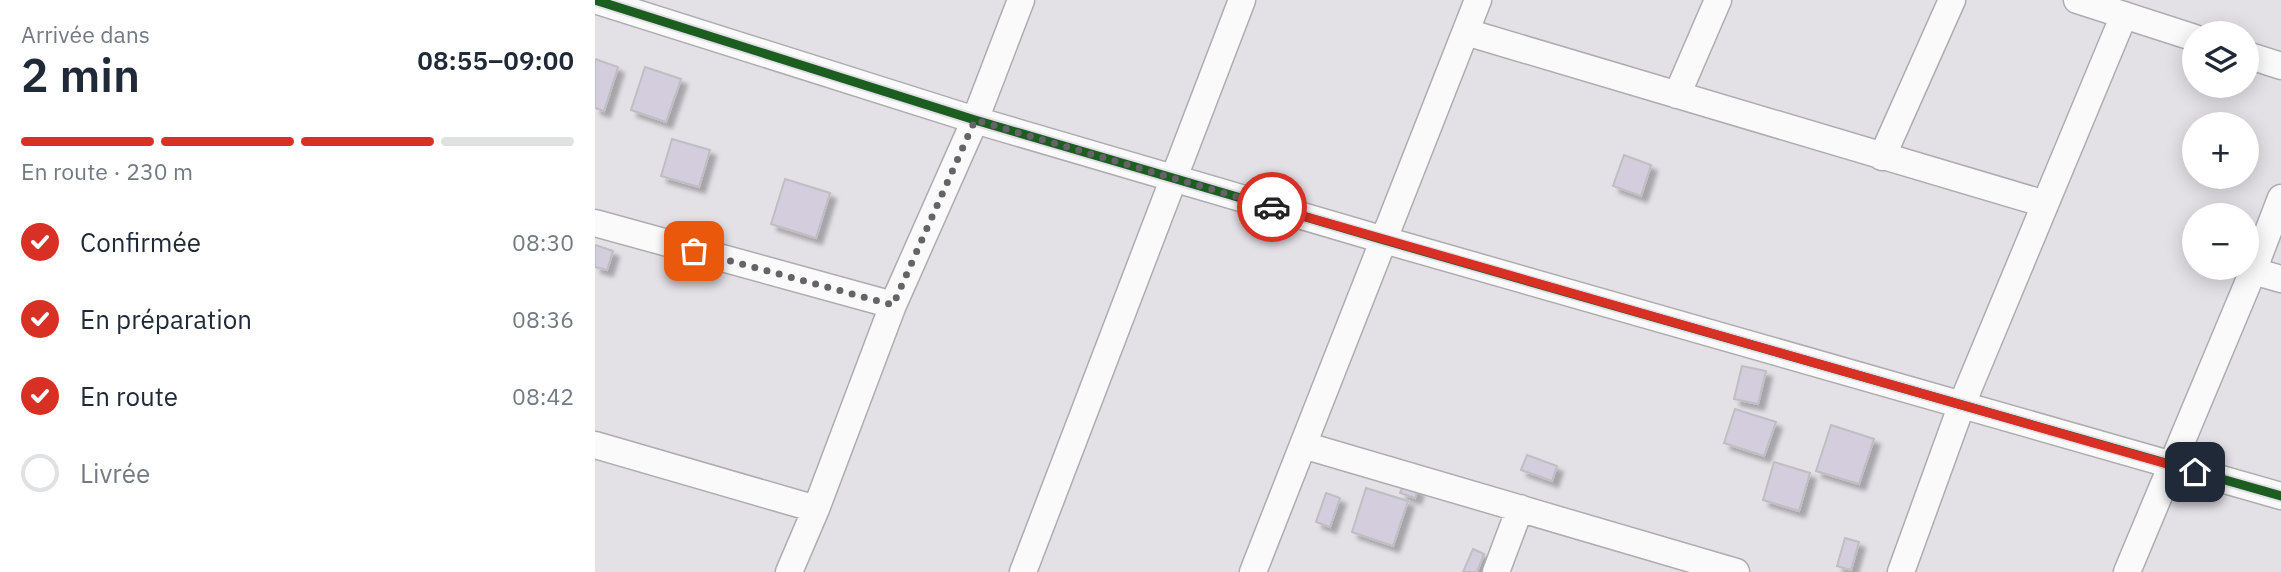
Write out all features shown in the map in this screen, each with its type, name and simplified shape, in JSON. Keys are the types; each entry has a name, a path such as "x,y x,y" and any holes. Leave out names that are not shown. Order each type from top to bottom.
{"street":[{"path":"595,0 975,120 1384,240 2281,496"},
{"path":"789,572 893,305 975,120 1021,0"},
{"path":"1023,572 1242,0"},
{"path":"1254,572 1478,0"},
{"path":"1677,95 1718,0"},
{"path":"1882,157 1952,0"},
{"path":"2077,0 2182,34"},
{"path":"1901,572 1962,404 2124,15"},
{"path":"1466,32 2045,205"},
{"path":"2259,59 2281,66"},
{"path":"2259,255 2281,198"},
{"path":"595,223 893,305"},
{"path":"2259,273 2281,279"},
{"path":"2127,572 2249,280"},
{"path":"595,445 815,509"},
{"path":"1303,445 1736,572"},
{"path":"1496,572 1520,509"}],"building":[{"path":"595,59 618,67 604,111 595,108"},
{"path":"645,67 681,79 666,122 631,110"},
{"path":"672,139 710,150 699,187 661,176"},
{"path":"1624,155 1651,165 1641,196 1613,186"},
{"path":"785,179 830,193 816,238 771,224"},
{"path":"595,245 613,251 607,270 595,267"},
{"path":"1742,366 1766,371 1758,404 1734,399"},
{"path":"1735,409 1776,422 1764,456 1724,443"},
{"path":"1831,425 1874,439 1859,484 1816,471"},
{"path":"1527,455 1557,466 1552,481 1521,470"},
{"path":"1774,462 1810,473 1799,511 1763,500"},
{"path":"1404,484 1418,489 1415,498 1400,493"},
{"path":"1366,488 1408,501 1393,546 1352,532"},
{"path":"1326,493 1340,498 1330,527 1316,522"},
{"path":"1845,538 1859,542 1851,570 1837,566"},
{"path":"1473,549 1484,554 1477,572 1463,572"}],"cycle path":[{"path":"595,0 975,120 1384,240 2281,496"}],"way so far":[{"path":"694,251 893,305 975,120 1272,207"}],"route":[{"path":"1272,207 2195,472"}]}
